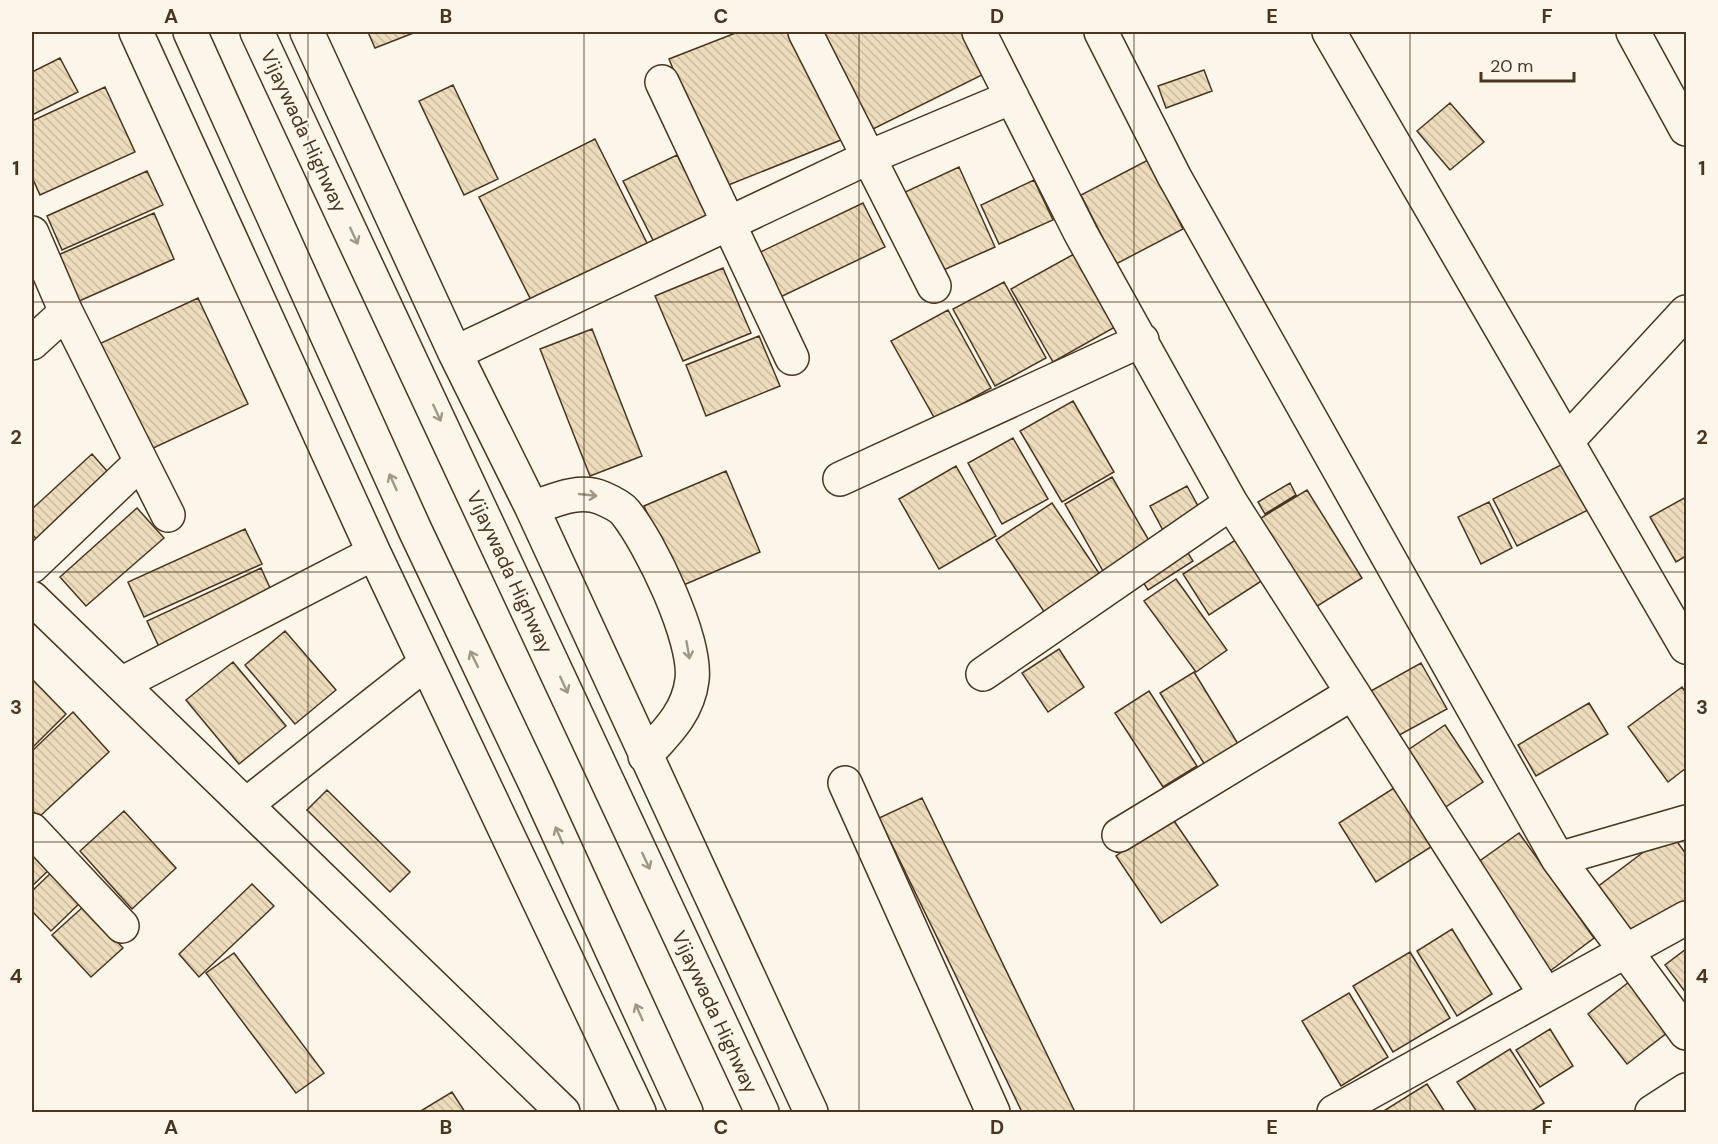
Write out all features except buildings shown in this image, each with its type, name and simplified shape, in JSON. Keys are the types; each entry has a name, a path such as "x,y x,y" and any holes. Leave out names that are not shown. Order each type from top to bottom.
{"main road":[{"path":"136,32 374,553 639,1113"},
{"path":"190,32 419,540 537,787 686,1113"},
{"name":"Vijaywada Highway","path":"257,32 762,1113"},
{"path":"307,32 455,353 531,508 811,1113"},
{"path":"805,32 934,286"},
{"path":"979,32 1082,234 1231,503 1351,694 1546,995"},
{"path":"1101,32 1174,176 1558,859 1686,1033"},
{"path":"1633,32 1686,129"},
{"path":"1339,35 1567,441 1686,647"},
{"path":"662,82 792,358"},
{"path":"455,353 731,225 867,158 1012,97"},
{"path":"32,232 66,312 140,463 168,514"},
{"path":"32,342 66,312"},
{"path":"1567,441 1686,312"},
{"path":"840,479 1142,340"},
{"path":"32,566 140,463"},
{"path":"531,508 575,494 600,497 608,501 623,510 638,530 665,584 689,646 692,679 683,713 645,756"},
{"path":"983,674 1231,503"},
{"path":"121,684 374,553"},
{"path":"32,598 247,804 563,1113"},
{"path":"247,804 426,663"},
{"path":"1119,835 1351,694"},
{"path":"844,783 993,1113"},
{"path":"1558,859 1686,822"},
{"path":"32,830 122,926"},
{"path":"1334,1113 1624,950 1686,918"},
{"path":"1652,1113 1686,1090"}]}
